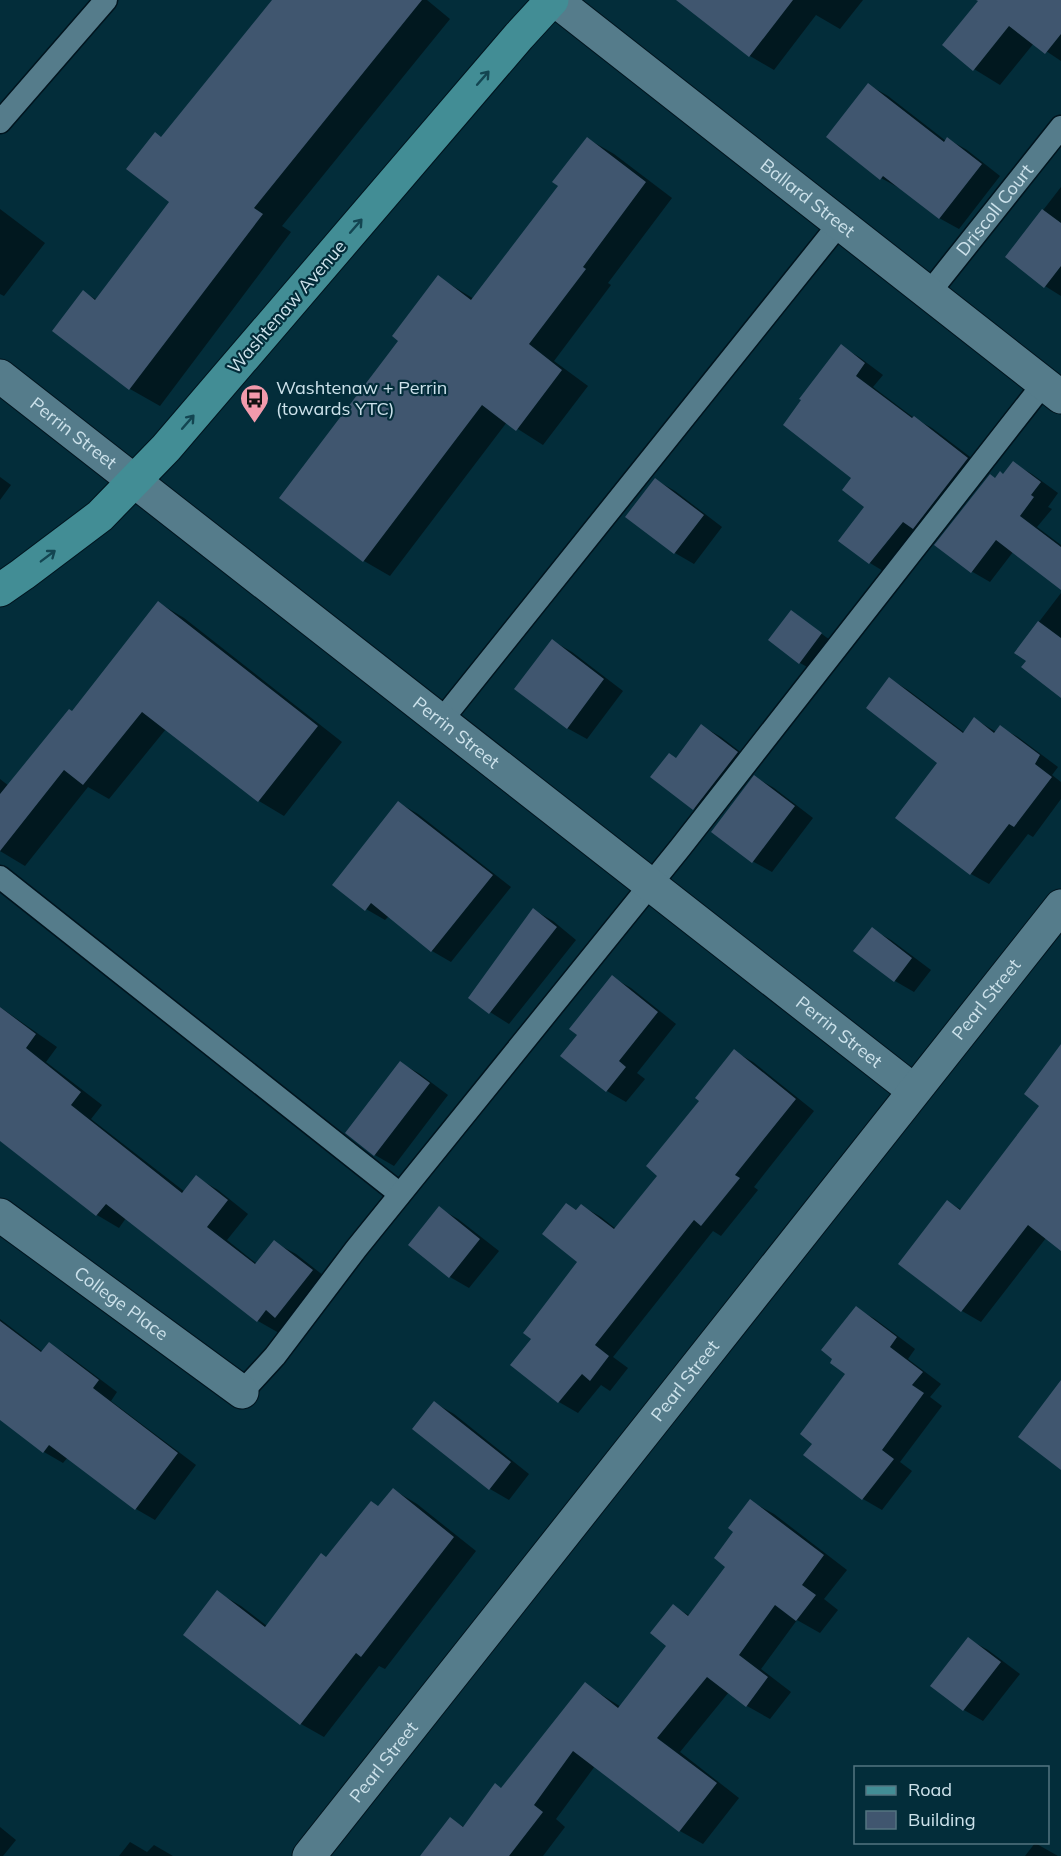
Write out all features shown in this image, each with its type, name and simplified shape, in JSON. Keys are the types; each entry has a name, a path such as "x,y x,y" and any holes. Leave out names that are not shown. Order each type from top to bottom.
{"main road":[{"name":"Washtenaw Avenue","path":"0,590 100,516 166,448 519,36 554,0"}],"street":[{"name":"Ballard Street","path":"554,0 1052,390"},
{"name":"Perrin Street","path":"0,376 913,1090"},
{"name":"Pearl Street","path":"309,1856 515,1598 913,1090 1061,906"},
{"name":"College Place","path":"0,1215 243,1392"}],"lane":[{"path":"0,122 106,0"},
{"name":"Driscoll Court","path":"929,293 1061,127"},
{"path":"441,721 840,223"},
{"path":"243,1392 275,1356 400,1194 1052,390"},
{"path":"0,877 400,1194"}],"building":[{"path":"272,0 422,0 254,208 263,214 129,390 52,331 83,290 95,300 169,202 126,169 155,132 161,137"},
{"path":"676,0 793,0 749,57"},
{"path":"976,0 1061,0 1061,34 1045,54 1009,26 973,71 942,45 978,1"},
{"path":"868,83 944,142 947,137 982,164 939,219 883,176 880,180 826,137"},
{"path":"587,137 646,182 583,267 586,269 529,344 562,370 516,431 482,405 363,562 279,498 398,341 392,336 438,275 471,300 558,186 552,182"},
{"path":"1042,209 1061,223 1061,266 1044,288 1005,257"},
{"path":"841,344 865,363 856,376 912,418 914,416 968,458 913,529 903,522 869,564 838,541 864,507 842,490 851,478 783,425 801,400 799,399"},
{"path":"1013,461 1041,482 1031,495 1034,497 1020,516 1061,547 1061,590 996,540 971,573 934,545 990,474 995,478 1000,471 1003,474"},
{"path":"655,478 704,515 674,554 625,517"},
{"path":"158,601 318,726 258,802 142,712 83,785 64,770 0,851 0,794 69,709 72,711"},
{"path":"791,610 822,633 799,664 768,640"},
{"path":"1038,621 1061,638 1061,698 1021,667 1026,661 1014,653"},
{"path":"552,639 604,679 567,729 514,689"},
{"path":"889,677 963,733 974,717 994,733 1000,725 1040,755 1035,764 1052,777 1014,827 1009,824 970,875 895,818 937,763 866,708"},
{"path":"701,724 738,752 693,810 650,777 669,753 676,758"},
{"path":"754,775 795,806 752,863 711,832"},
{"path":"398,801 493,875 431,952 371,903 365,911 332,885"},
{"path":"533,908 557,927 489,1014 468,998"},
{"path":"872,927 912,958 894,982 853,951"},
{"path":"612,975 658,1012 619,1061 626,1067 606,1092 560,1056 577,1035 569,1029"},
{"path":"0,1007 36,1034 26,1048 81,1092 71,1105 182,1193 196,1175 228,1200 207,1227 255,1264 274,1240 313,1270 275,1318 266,1310 257,1322 106,1204 96,1216 0,1141"},
{"path":"1061,1044 1061,1251 1028,1225 961,1312 898,1264 947,1200 960,1210 1039,1106 1024,1094"},
{"path":"734,1049 796,1099 735,1175 740,1178 701,1226 694,1220 595,1345 609,1356 590,1381 582,1374 558,1403 510,1365 531,1339 523,1333 577,1262 542,1234 566,1203 576,1210 581,1204 614,1229 657,1176 646,1166 699,1101 695,1098"},
{"path":"400,1061 430,1083 374,1156 345,1133"},
{"path":"439,1206 480,1239 449,1278 408,1245"},
{"path":"856,1306 897,1337 890,1347 923,1372 912,1385 924,1393 882,1450 894,1459 862,1500 803,1455 812,1444 800,1434 845,1374 830,1363 832,1359 821,1350"},
{"path":"0,1321 41,1352 49,1342 99,1380 93,1388 178,1453 135,1510 49,1445 43,1453 0,1420"},
{"path":"1061,1380 1061,1470 1018,1437"},
{"path":"434,1401 511,1462 489,1490 412,1429"},
{"path":"393,1488 454,1537 361,1657 356,1653 300,1725 183,1635 217,1590 265,1627 321,1553 326,1557 371,1501 378,1506"},
{"path":"750,1499 824,1555 802,1585 816,1595 796,1621 775,1605 739,1655 768,1677 746,1707 707,1677 657,1738 717,1783 679,1832 573,1751 534,1805 543,1812 509,1856 420,1856 450,1817 463,1827 495,1783 501,1788 585,1682 618,1708 666,1646 650,1633 673,1604 688,1616 725,1567 714,1558 733,1532 728,1528"},
{"path":"968,1637 1001,1662 963,1711 930,1686"}],"place":[{"name":"Washtenaw + Perrin (towards YTC)","path":"255,424"}]}
